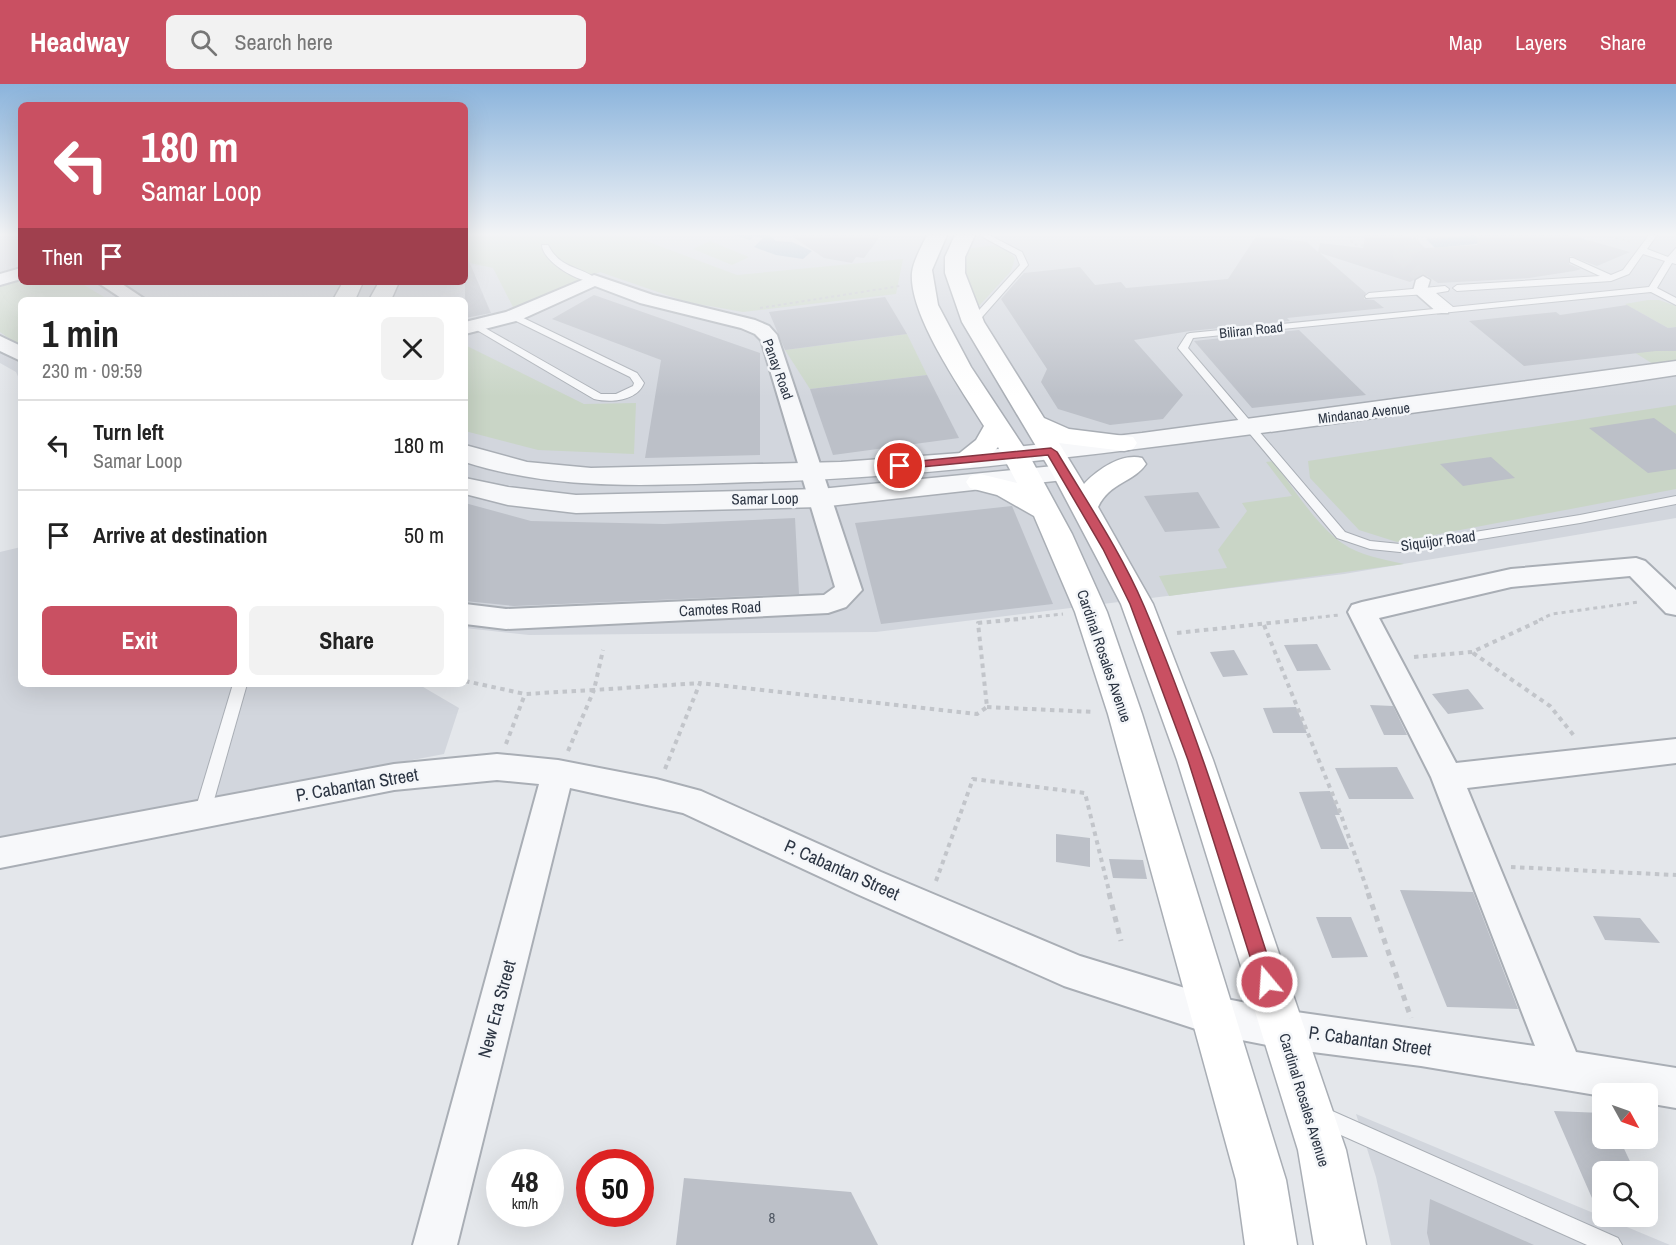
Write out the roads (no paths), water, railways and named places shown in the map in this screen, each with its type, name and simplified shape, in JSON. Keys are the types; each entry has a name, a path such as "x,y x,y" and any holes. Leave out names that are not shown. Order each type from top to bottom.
{"main road":[{"name":"Cardinal Rosales Avenue","path":"925,289 927,305 959,366 1022,466 1046,510 1091,612 1125,714 1261,1180 1261,1227"},
{"name":"Cardinal Rosales Avenue","path":"961,289 973,322 1084,506 1137,604 1196,760 1311,1112 1322,1150 1340,1245"},
{"path":"1034,423 1064,436 1128,453 1090,492 1084,506"},
{"path":"964,460 983,449 997,426"},
{"path":"980,482 1007,489 1046,510"}],"street":[{"path":"118,289 132,297"},
{"path":"470,327 513,316 573,289"},
{"name":"Panay Road","path":"620,289 647,299 734,320 762,330 770,339 817,486"},
{"path":"1426,289 1447,309"},
{"path":"0,342 18,353"},
{"name":"Mindanao Avenue","path":"1058,462 1128,453 1250,427 1416,407 1676,368"},
{"name":"Mindanao Avenue","path":"1128,453 1268,448 1511,416 1676,390"},
{"name":"Samar Loop","path":"468,454 504,465 583,477 817,486 964,460 1022,466 1058,462"},
{"name":"Samar Loop","path":"468,487 508,496 576,504 817,486 980,482 1022,466"},
{"name":"Camotes Road","path":"468,614 506,619 828,604 849,590 817,486"},
{"path":"1564,1070 1480,866 1447,777 1389,660 1362,612 1511,578 1636,567 1672,602"},
{"path":"1447,777 1676,751"},
{"name":"P. Cabantan Street","path":"0,853 394,777 497,767 558,773 690,801 926,908 1077,973 1211,1015 1282,1029 1421,1047 1676,1088"},
{"name":"New Era Street","path":"435,1245 558,773"}],"lane":[{"path":"973,322 1003,289"},
{"path":"1370,296 1411,289"},
{"path":"1610,289 1618,294"},
{"name":"Biliran Road","path":"1250,427 1183,348 1190,336 1651,289"},
{"path":"1652,289 1676,302"},
{"path":"470,327 598,397 610,399 624,396 637,388 639,382 634,375 513,316"},
{"name":"Siquijor Road","path":"1250,427 1341,535 1376,548 1400,548 1558,523 1676,500"},
{"path":"202,814 239,687"},
{"path":"1311,1112 1394,1151 1611,1245"}]}
